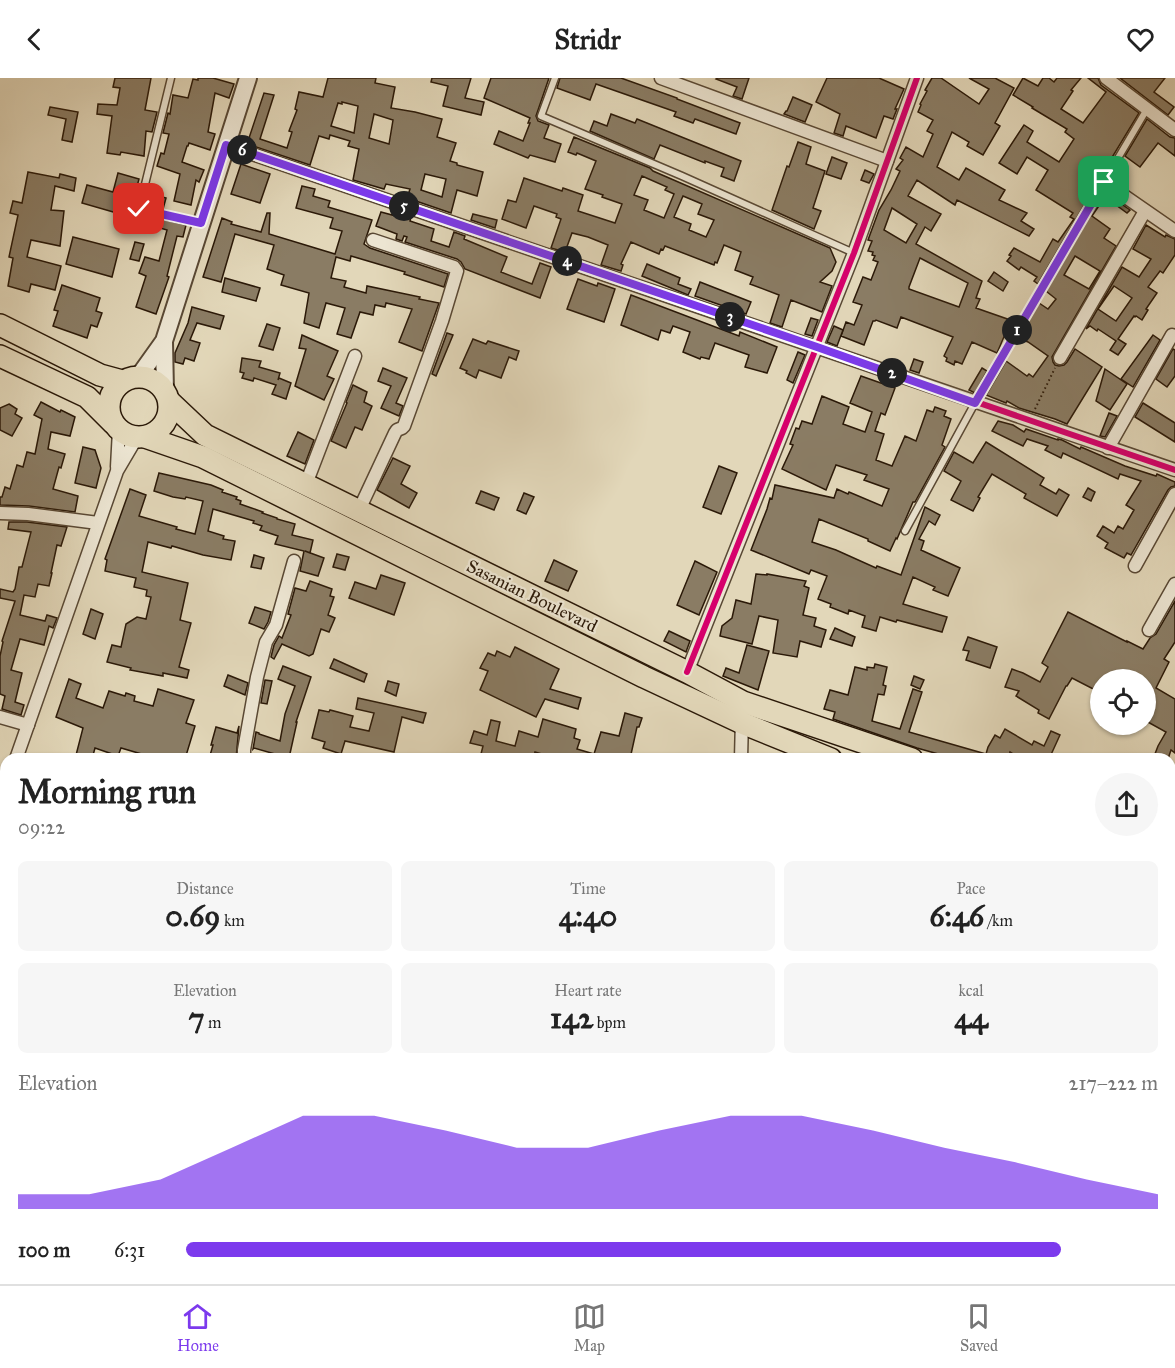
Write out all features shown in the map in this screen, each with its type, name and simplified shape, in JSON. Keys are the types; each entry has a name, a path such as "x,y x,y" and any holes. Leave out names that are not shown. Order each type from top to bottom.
{"highway":[{"path":"0,325 100,375 148,378 158,383 167,396 169,412 165,422 153,434 128,432 87,397 0,356"},
{"path":"128,432 109,414 108,404 110,394 115,387 131,378"},
{"name":"Sasanian Boulevard","path":"167,396 206,435 687,672 743,712 820,753"},
{"name":"Sasanian Boulevard","path":"128,432 203,457 644,677 743,712 890,753"}],"street":[{"path":"131,378 158,351 164,341 248,78"},
{"path":"661,78 887,161"},
{"path":"687,672 854,254 917,78"},
{"path":"1106,78 1175,130"},
{"path":"226,145 1175,470"},
{"path":"1104,182 1175,231"},
{"path":"1060,358 1145,211"},
{"path":"359,510 395,433 404,426 442,321 457,271 454,267 373,240"},
{"path":"1108,448 1172,335"},
{"path":"164,341 167,396"},
{"path":"306,484 355,356"},
{"path":"18,753 117,471 128,432"},
{"path":"117,471 128,432"},
{"path":"1135,566 1175,494"},
{"path":"0,513 98,523"},
{"path":"244,753 257,677 266,642 276,625 294,561"},
{"path":"1149,630 1175,584"},
{"path":"741,753 743,712"},
{"path":"0,717 28,725"}],"lane":[{"path":"171,78 139,209 201,223"},
{"path":"555,78 541,116 682,176 854,254"},
{"path":"905,531 975,403 1148,109"}],"path":[{"path":"1029,421 1060,358"}],"building":[{"path":"115,78 151,78 145,110 157,112 152,132 146,131 144,156 121,152 120,155 107,153 112,116 97,114 98,104 117,105 120,88 113,87"},
{"path":"198,78 213,78 234,84 229,98 215,93 208,132 215,134 210,150 189,143 187,146 182,162 204,170 199,182 196,180 191,205 174,201 180,174 157,166 161,153 164,154 169,134 163,133 168,113 170,114 173,95 188,98 193,79 198,80"},
{"path":"328,78 376,78 375,83 395,87 391,108 442,119 437,137 456,143 450,161 483,172 477,196 457,190 451,213 407,198 410,189 386,184 384,189 353,180 359,149 348,146 350,141 330,135 329,139 319,136 310,165 247,144 264,93 274,95 260,139 287,148 292,132 289,131 297,110 295,109 299,92 323,97","holes":["342,102 358,106 354,133 331,126 338,103 342,104","374,114 393,120 389,144 369,138","425,174 446,179 442,197 421,190"]},
{"path":"432,78 471,78 465,98 484,102 481,115 443,106 448,86 431,82"},
{"path":"491,78 549,78 536,116 538,121 549,125 544,138 561,144 555,162 530,155 528,158 494,144 499,131 523,141 530,118 484,98"},
{"path":"560,78 621,78 740,123 736,134 695,119 693,123 674,116 676,112 596,84 590,100 557,88"},
{"path":"717,78 749,78 742,99 733,96 737,87"},
{"path":"827,78 879,78 904,89 893,119 884,116 876,138 846,126 843,136 834,133 840,114 816,102"},
{"path":"932,78 941,78 979,104 989,89 969,78 995,78 1014,88 995,123 1000,126 983,155 967,146 969,142 952,132 937,167 959,180 966,168 1005,190 999,200 1027,213 1021,221 1034,229 1029,236 957,200 955,205 917,180 908,196 941,214 931,231 925,227 916,244 982,281 976,298 980,299 976,308 1016,322 1009,334 1006,332 997,353 972,342 962,364 955,361 954,365 946,361 947,358 944,356 953,337 901,317 897,328 873,321 864,345 841,336 846,322 854,325 862,305 853,302 863,277 871,280 878,262 873,260 875,256 872,255 873,252 868,251 872,241 868,240 879,210 900,171 896,169 903,160 900,158 906,147 923,157 933,134 927,131 933,120 918,112 927,91 925,90","holes":["892,208 917,224 906,243 884,230","920,258 968,283 959,307 909,289"]},
{"path":"1023,78 1038,86 1043,78 1049,78 1054,82 1057,78 1081,78 1071,90 1073,91 1061,109 1083,123 1106,92 1088,78 1098,78 1101,85 1139,113 1102,174 1097,178 1096,185 1038,284 1034,281 1037,277 1021,267 1019,270 1007,261 1011,256 1009,255 1014,248 1040,262 1053,239 1058,242 1074,219 1070,217 1073,213 1036,190 1048,170 1027,157 1017,174 999,163 1024,125 1033,131 1027,142 1059,162 1074,139 1065,132 1067,129 1013,95"},
{"path":"1120,78 1165,78 1154,92 1174,107 1168,115"},
{"path":"793,97 812,105 805,122 784,114"},
{"path":"50,107 78,112 72,142 62,140 66,119 48,115"},
{"path":"611,114 635,123 637,119 741,161 734,181 721,176 724,168 660,145 654,159 590,131 594,121 607,126"},
{"path":"1147,119 1170,137 1175,138 1175,156 1158,143 1140,167 1125,156"},
{"path":"574,137 830,248 836,262 832,271 820,282 832,286 822,312 791,300 782,327 770,323 779,295 750,284 753,277 735,270 741,252 724,245 714,265 665,246 659,254 631,242 621,264 623,265 621,271 601,265 608,245 588,237 572,233 565,252 551,248 561,219 556,217 557,214 534,206 526,228 502,219 508,200 516,202 524,178 562,191 563,188 583,195 578,211 615,223 622,204 585,189 596,161 577,153 576,155 568,152","holes":["642,176 667,187 665,190 674,194 664,218 644,210 648,200 634,195","683,196 702,204 698,214 714,220 706,237 689,230 691,224 674,217"]},
{"path":"798,142 811,147 806,164 825,171 813,208 821,211 814,229 772,210"},
{"path":"832,157 847,163 841,179 826,174"},
{"path":"241,164 270,174 260,203 231,194"},
{"path":"865,170 874,174 869,183 861,180"},
{"path":"28,172 59,178 60,174 76,178 74,191 55,186 51,210 64,211 60,246 31,240 27,257 61,266 55,290 31,284 29,292 8,286 13,258 9,257 18,215 10,213 13,201 22,203"},
{"path":"118,173 139,179 134,208 136,213 186,225 183,237 177,236 167,276 169,277 156,314 136,307 146,276 139,273 145,257 159,261 167,230 82,203 87,185 113,192"},
{"path":"302,186 315,189 313,196 330,201 328,207 372,220 364,244 370,248 448,274 444,287 404,274 405,272 351,256 350,261 336,257 331,278 346,281 344,287 366,293 367,286 439,303 422,351 399,342 412,309 386,303 385,307 375,305 373,315 360,312 351,338 337,334 345,308 326,303 319,328 304,323 309,293 281,285 284,275 267,269 274,245 235,234 221,282 203,277 222,218 232,222 231,224 261,232 267,213 270,213 269,234 335,254 342,231 330,228 333,218 296,208"},
{"path":"1104,192 1107,194 1092,216 1110,229 1104,238 1116,246 1052,357 1055,365 1064,365 1075,349 1102,367 1067,424 986,395 1006,361 1027,376 1029,374 1033,377 1048,356 1028,342 1018,340 1039,303 1048,309 1056,299 1046,291","holes":["1075,256 1100,271 1089,289 1064,275"]},
{"path":"148,193 166,198 163,209 145,205"},
{"path":"1110,196 1130,210 1127,213 1108,199"},
{"path":"381,212 411,217 410,221 434,229 431,241 449,247 454,232 465,236 464,239 507,257 501,272 532,284 540,263 551,267 540,298 465,269 457,259 405,242 407,237 404,236 402,241 396,239 397,234 376,226"},
{"path":"473,214 497,220 495,228 471,220"},
{"path":"1146,225 1165,237 1166,235 1175,239 1175,255 1163,273 1160,271 1148,287 1157,293 1146,309 1148,310 1142,320 1134,316 1118,339 1126,344 1118,355 1110,350 1116,341 1098,329 1097,331 1090,326 1086,329 1122,267 1139,277 1151,259 1133,249","holes":["1114,286 1132,298 1116,321 1098,309"]},
{"path":"73,237 119,249 112,277 66,264"},
{"path":"135,242 144,244 139,261 130,259"},
{"path":"647,264 680,278 678,284 691,289 688,295 642,276"},
{"path":"994,272 1008,282 1003,291 988,281"},
{"path":"225,278 260,288 256,301 222,292"},
{"path":"578,279 597,286 598,283 615,289 604,322 567,309"},
{"path":"700,282 751,302 746,314 695,296"},
{"path":"62,285 100,298 96,311 102,313 97,327 91,325 87,338 53,326 58,311 54,310"},
{"path":"631,295 739,336 740,332 777,347 767,373 745,367 749,355 715,343 709,359 701,357 700,359 683,352 690,332 673,326 670,333 661,330 658,340 621,325"},
{"path":"192,307 224,316 220,329 197,323 190,340 200,343 194,361 185,358 183,364 175,362 175,353"},
{"path":"811,318 818,320 812,336 805,334"},
{"path":"267,324 280,328 273,350 259,346"},
{"path":"834,326 843,330 837,346 827,342"},
{"path":"447,333 453,335 436,376 432,374"},
{"path":"302,335 338,351 327,376 334,379 324,400 295,386 306,349 299,348"},
{"path":"1153,335 1160,340 1133,387 1121,379"},
{"path":"473,339 486,344 488,341 519,351 516,360 509,357 501,378 479,370 476,378 460,368"},
{"path":"1173,349 1175,350 1175,376 1167,387 1156,379"},
{"path":"798,352 805,355 793,383 787,380"},
{"path":"242,358 261,361 259,367 280,373 278,380 279,378 291,383 286,399 272,394 276,385 254,378 253,381 242,378 244,373 240,372"},
{"path":"914,359 923,362 919,373 910,370"},
{"path":"383,368 407,378 396,403 403,406 399,416 381,408 391,386 378,381"},
{"path":"982,368 987,371 975,393 969,390"},
{"path":"1105,369 1127,384 1110,410 1096,401"},
{"path":"861,376 895,388 885,415 881,413 875,431 884,434 876,460 892,466 905,436 916,441 927,410 933,412 935,407 946,411 944,416 951,419 942,445 945,447 913,502 890,551 868,539 819,519 812,542 876,568 877,566 901,575 925,507 940,515 935,525 929,521 919,539 924,541 921,550 960,568 948,596 933,590 935,587 913,577 903,604 947,617 942,632 880,617 876,631 862,627 865,616 849,610 848,614 818,599 827,576 811,570 809,574 751,550 770,498 772,499 775,485 834,498 837,489 882,506 889,489 864,480 867,475 836,465 826,490 782,469 793,445 790,444 796,428 799,429 802,421 812,424 822,396 849,407 843,424 865,432 872,412 850,403"},
{"path":"353,385 367,392 364,402 372,406 362,430 355,427 346,448 331,441"},
{"path":"41,402 75,417 70,436 51,432 48,449 65,454 53,489 78,496 75,512 0,505 0,497 5,487 10,489 17,465 23,467 27,452 35,454 42,419 34,415"},
{"path":"1143,403 1175,423 1175,442 1135,417"},
{"path":"9,404 17,409 15,414 22,418 12,436 0,430 0,408"},
{"path":"1109,413 1117,416 1105,437 1100,436"},
{"path":"998,421 1013,425 1024,432 1026,429 1062,440 1125,466 1156,476 1157,474 1175,482 1175,486 1168,490 1131,555 1127,553 1124,558 1105,548 1108,543 1097,536 1103,526 1114,533 1118,526 1123,529 1134,510 1126,505 1141,481 1120,474 1118,479 1063,453 1061,458 1045,450 1048,446 1027,439 1023,446 992,431"},
{"path":"298,432 314,440 305,464 287,456"},
{"path":"986,442 1044,478 1040,485 1056,494 1059,489 1069,495 1057,516 1024,498 1026,494 992,474 978,497 980,498 973,511 951,500 961,481 944,471 954,452 973,463"},
{"path":"83,447 95,450 101,468 96,488 75,483"},
{"path":"393,458 410,466 401,484 417,493 409,508 377,490"},
{"path":"719,466 737,473 721,514 703,507"},
{"path":"159,473 211,485 237,497 236,499 241,501 240,504 295,524 292,535 313,540 310,553 324,558 318,576 300,571 304,551 275,544 278,536 260,530 262,526 253,523 254,521 213,509 208,531 224,536 223,539 235,541 231,560 148,542 142,572 188,583 180,620 191,623 179,667 189,670 187,678 130,670 131,668 107,662 112,645 121,647 126,624 137,617 146,619 151,597 146,596 147,590 134,587 136,578 105,571 107,560 105,559 130,489 146,495 139,516 195,534 203,501 173,497 154,491"},
{"path":"1088,488 1095,492 1091,501 1083,497"},
{"path":"481,491 499,498 494,510 476,503"},
{"path":"524,493 534,497 526,514 517,510"},
{"path":"9,522 67,527 61,546 57,545 49,586 38,584 35,597 24,595 20,615 45,621 47,615 57,618 53,628 49,626 44,645 20,639 11,670 22,673 15,702 24,705 21,715 2,709 5,696 0,694 0,656 2,641 15,601 0,598 0,589 13,592 15,589 19,567 22,567 31,532 8,529"},
{"path":"337,554 349,557 345,570 333,567"},
{"path":"254,555 264,558 261,569 251,567"},
{"path":"554,560 577,571 568,591 545,581"},
{"path":"695,561 717,572 699,615 677,605"},
{"path":"756,574 806,581 804,586 809,588 803,615 816,618 814,626 826,630 821,647 800,641 797,657 773,653 778,620 759,616 752,644 720,636 722,626 732,618 736,600 751,604"},
{"path":"381,575 405,583 394,615 349,598 355,582 376,589"},
{"path":"310,581 332,589 330,596 334,597 328,615 335,618 329,632 321,629 313,654 309,656 282,644 274,659 271,657 274,645 279,636 282,638 291,615 288,614 295,588 306,591"},
{"path":"1175,601 1175,642 1164,659 1169,662 1156,688 1156,669 1090,669 1090,687 1072,678 1049,719 1016,696 1019,691 1005,687 1012,669 1040,682 1048,667 1042,663 1068,612 1143,649 1150,638 1156,634"},
{"path":"255,607 271,612 264,629 249,623"},
{"path":"91,609 103,614 95,639 83,634"},
{"path":"835,628 855,637 852,646 830,639"},
{"path":"669,631 690,641 686,652 664,641"},
{"path":"968,637 997,647 990,668 966,660 969,651 963,650"},
{"path":"747,645 769,651 758,690 723,676 726,668 739,673"},
{"path":"515,647 559,669 550,689 581,698 578,709 545,699 536,717 480,690 488,671 480,668 488,653 495,656 497,651 510,657"},
{"path":"334,659 367,674 364,682 330,668"},
{"path":"875,664 887,667 883,685 886,686 884,695 878,694 872,721 900,729 913,689 922,692 909,732 982,753 935,753 833,719 835,712 824,709 830,690 848,695 855,667 867,670 867,667 874,668"},
{"path":"283,666 311,677 296,722 290,753 272,753 253,749 256,732 280,741 285,714 295,686 278,679"},
{"path":"228,675 248,683 245,695 224,686"},
{"path":"914,676 924,680 920,689 911,685"},
{"path":"69,679 81,684 76,698 103,708 109,691 125,696 126,693 135,696 134,701 153,706 158,689 194,700 186,723 195,726 187,753 138,753 121,748 119,753 109,753 95,748 94,753 77,753 83,728 56,717"},
{"path":"265,680 272,681 267,704 261,703"},
{"path":"388,681 399,684 396,696 385,691"},
{"path":"1156,688 1175,699 1175,753 1171,750 1170,753 1155,753 1166,732 1156,726"},
{"path":"358,698 426,713 423,723 402,717 394,752 345,741 341,753 338,753 323,748 325,742 312,738 319,710 329,712 330,710 353,716 350,727 369,731 374,713 356,709"},
{"path":"625,713 642,718 637,727 631,753 594,753 601,732 619,736"},
{"path":"543,719 576,729 574,738 580,740 577,749 591,753 481,753 483,746 470,743 474,731 487,735 491,720 500,722 496,741 515,746 519,731 538,737"},
{"path":"239,726 237,753 211,753 216,727 237,733"},
{"path":"1005,729 1032,745 1034,741 1044,746 1051,731 1060,735 1052,753 986,753 995,735 1000,738"}],"cycle path":[{"path":"687,672 854,253 917,78"},
{"path":"226,145 1175,470"}],"route":[{"path":"139,209 201,223 226,145 975,403 1104,182"}]}
